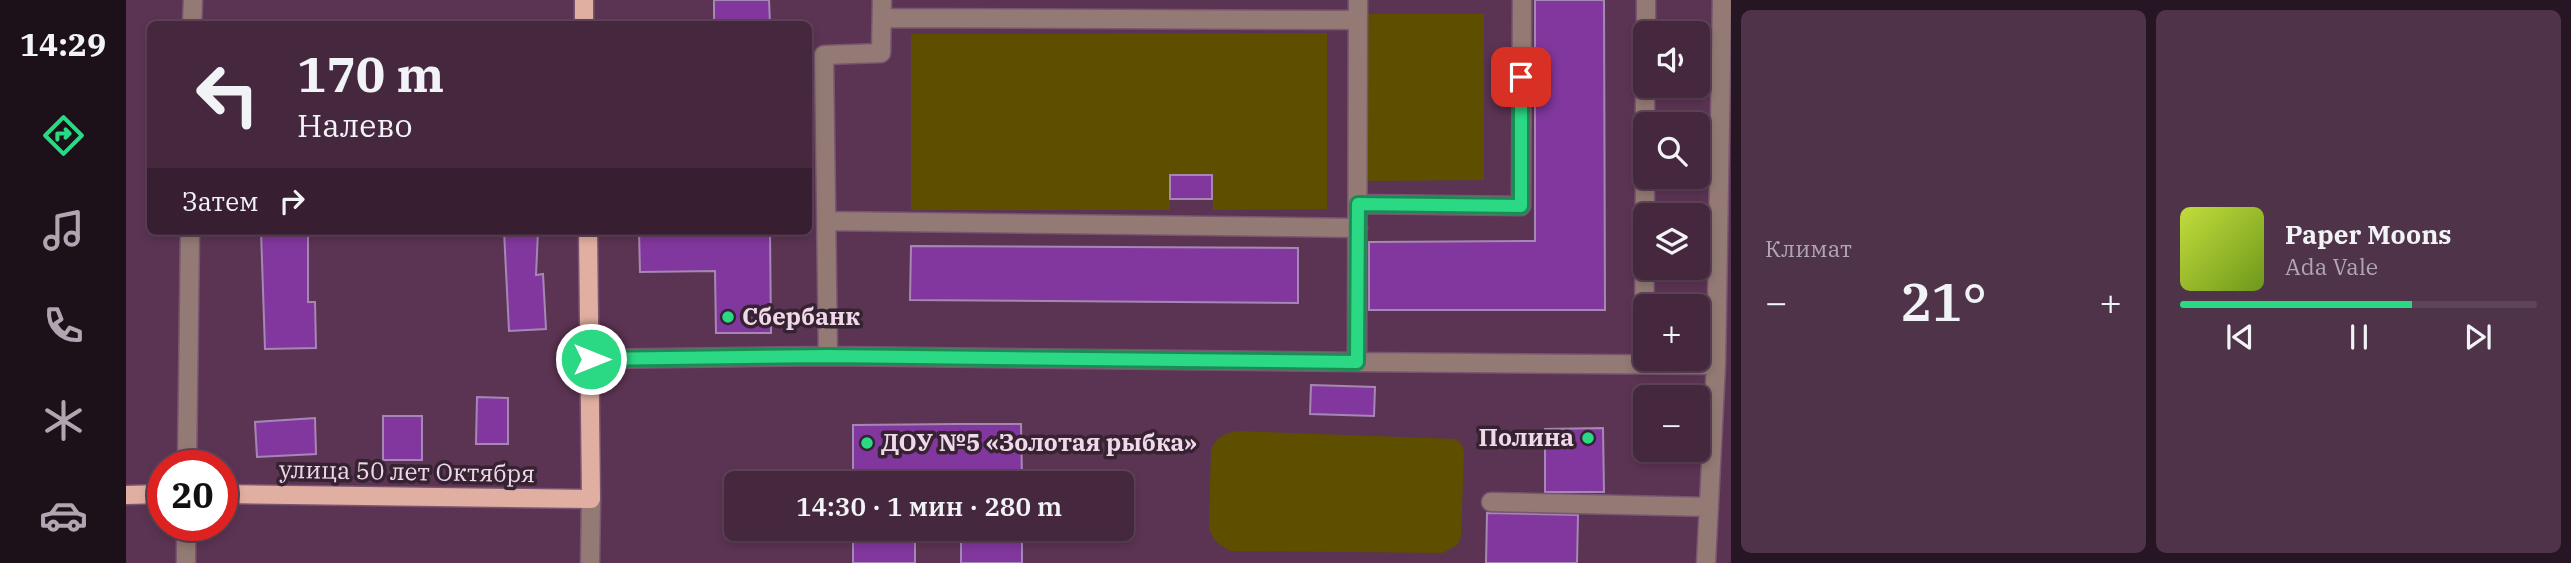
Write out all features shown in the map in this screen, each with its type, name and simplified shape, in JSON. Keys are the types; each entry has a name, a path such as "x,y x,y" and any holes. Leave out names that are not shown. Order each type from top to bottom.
{"main road":[{"path":"584,0 584,21"},
{"path":"588,235 591,499"},
{"path":"126,495 147,494"},
{"name":"улица 50 лет Октября","path":"238,494 591,499"}],"street":[{"path":"192,21 193,0"},
{"path":"1357,362 1358,0"},
{"path":"1358,204 1521,206 1521,0"},
{"path":"1646,0 1646,21"},
{"path":"1706,563 1716,365 1724,294 1722,0"},
{"path":"828,356 824,55 881,53 882,9 1358,20"},
{"path":"1644,294 1645,189"},
{"path":"827,221 1358,228"},
{"path":"187,450 190,235"},
{"path":"591,359 828,356 1633,364"},
{"path":"1710,365 1716,365"},
{"path":"590,563 591,499"},
{"path":"1490,502 1709,507"},
{"path":"186,563 187,541"}],"shaded area":[{"path":"1367,14 1484,14 1484,180 1368,181"},
{"path":"1327,33 1327,209 1213,210 1212,175 1170,175 1170,210 911,210 911,34"},
{"path":"1236,431 1456,439 1462,445 1464,453 1461,536 1458,544 1443,553 1231,551 1223,547 1212,536 1209,528 1211,450 1221,437"}],"building":[{"path":"714,0 769,0 770,21 714,21"},
{"path":"1535,0 1604,0 1605,310 1369,310 1369,242 1535,241"},
{"path":"1170,175 1212,175 1212,199 1170,199"},
{"path":"261,235 308,235 308,302 315,302 316,348 265,349"},
{"path":"504,235 538,235 536,275 543,274 546,329 509,331"},
{"path":"639,235 770,235 771,333 716,333 715,271 640,272"},
{"path":"911,246 1298,248 1298,303 910,300"},
{"path":"1311,385 1375,387 1374,416 1310,414"},
{"path":"477,397 508,398 508,444 476,444"},
{"path":"383,416 422,416 422,460 383,460"},
{"path":"315,418 316,454 257,457 255,422"},
{"path":"1021,424 1022,471 853,471 853,425"},
{"path":"1603,428 1604,492 1545,492 1545,429"},
{"path":"1487,513 1578,515 1577,563 1486,563"},
{"path":"853,541 915,541 915,563 853,563"},
{"path":"961,541 1022,541 1022,563 961,563"}],"place":[{"name":"Сбербанк","path":"728,317"},
{"name":"Полина","path":"1588,438"},
{"name":"ДОУ №5 «Золотая рыбка»","path":"867,443"}],"route":[{"path":"591,359 828,356 1357,362 1358,204 1521,206 1521,77"}]}
